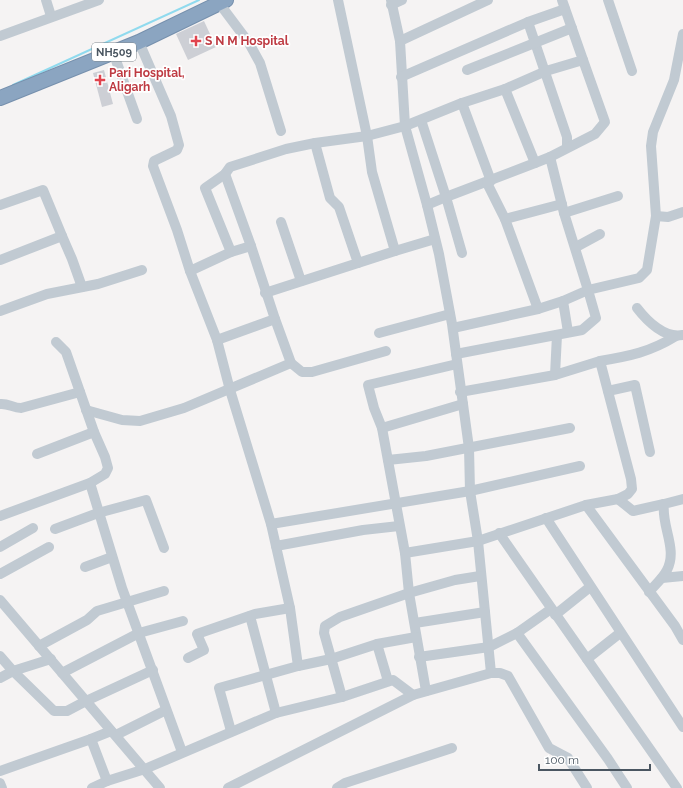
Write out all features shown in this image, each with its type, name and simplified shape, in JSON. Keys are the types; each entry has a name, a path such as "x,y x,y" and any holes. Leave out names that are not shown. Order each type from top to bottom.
{"highway":[{"name":"NH509","path":"0,98 139,42 215,2"}],"street":[{"path":"46,0 51,16"},
{"path":"0,36 51,16 99,0"},
{"path":"338,0 367,136 372,172 396,251"},
{"path":"402,0 391,2 400,41 405,126 427,204 434,239 439,254 450,314 469,448 470,491 478,540 480,576 491,673"},
{"path":"400,41 488,0"},
{"path":"608,0 632,71"},
{"path":"215,2 250,43 260,63 281,131"},
{"path":"401,77 564,5 605,122 596,134 567,147 550,157 489,182 427,204"},
{"path":"528,22 546,71 567,137 567,147"},
{"path":"467,70 572,28"},
{"path":"452,328 538,309 563,301 588,290 639,278 647,270 656,216 651,146 653,132 674,80 683,34"},
{"path":"139,42 171,116 179,142 177,150 154,162 152,166 217,340 230,390 271,524 290,608 298,666"},
{"path":"113,52 137,119"},
{"path":"231,252 205,188 225,174 230,167 286,149 314,143 367,136 405,126 462,103 505,89 546,71 583,60"},
{"path":"505,89 535,163"},
{"path":"462,103 474,132 489,182 505,219 538,309"},
{"path":"421,120 446,197 462,253"},
{"path":"314,143 330,198 339,207 358,263"},
{"path":"426,691 409,592 405,553 382,428 375,413 368,385 456,359 582,330 596,318 576,247 563,208 550,157"},
{"path":"225,174 291,363 302,372 312,372 386,351"},
{"path":"0,205 43,190 82,287"},
{"path":"505,219 618,196"},
{"path":"656,216 668,217 683,212"},
{"path":"281,222 301,281"},
{"path":"576,247 600,234"},
{"path":"0,260 62,236"},
{"path":"265,292 434,239"},
{"path":"190,271 231,252 251,246"},
{"path":"0,311 47,294 98,284 142,270"},
{"path":"563,301 568,332"},
{"path":"637,308 651,324 680,336"},
{"path":"379,333 450,314"},
{"path":"217,340 275,319"},
{"path":"555,375 557,335"},
{"path":"460,392 555,375 600,361 636,355 658,347 680,336"},
{"path":"0,516 90,483 105,474 108,468 66,352 56,342"},
{"path":"405,553 478,540 586,505 618,499 628,494 632,489 632,479 600,361"},
{"path":"86,410 122,420 140,421 184,408 230,390 291,363"},
{"path":"608,391 635,385 650,452"},
{"path":"0,404 8,403 16,408 21,408 80,392"},
{"path":"382,428 463,404"},
{"path":"388,460 426,456 570,428"},
{"path":"37,454 94,432"},
{"path":"271,524 395,502 470,491 580,466"},
{"path":"90,483 127,602 182,752"},
{"path":"618,499 626,508 633,511 683,499"},
{"path":"55,529 98,512 146,500 164,548"},
{"path":"649,592 662,578 670,561 670,548 663,512 664,504"},
{"path":"586,505 683,640"},
{"path":"546,518 683,727"},
{"path":"276,546 363,530 399,526"},
{"path":"0,547 33,528"},
{"path":"499,533 677,788"},
{"path":"0,574 50,547"},
{"path":"85,567 112,557"},
{"path":"342,697 324,633 325,626 340,617 409,592 455,580 480,576"},
{"path":"662,578 683,576"},
{"path":"419,657 489,647 553,612 590,587"},
{"path":"39,646 87,620 96,610 164,592"},
{"path":"0,600 160,788"},
{"path":"188,658 204,650 198,634 250,616 290,608"},
{"path":"415,623 485,612"},
{"path":"250,616 276,712"},
{"path":"62,673 139,633 183,621"},
{"path":"517,632 608,759 626,788"},
{"path":"587,659 620,633"},
{"path":"231,731 219,688 298,666 331,659 377,644 416,637"},
{"path":"377,644 388,681"},
{"path":"0,656 13,671 54,711 67,711 86,700 153,670"},
{"path":"0,678 13,671 50,659"},
{"path":"228,788 413,695 491,673 500,673 508,676 549,748 563,754 572,762 587,788"},
{"path":"92,788 107,781 145,769 276,712 342,697 393,680 413,695"},
{"path":"0,771 90,739 113,733 166,710"},
{"path":"90,739 107,781"},
{"path":"337,788 345,783 452,748"},
{"path":"0,783 2,788"}],"building":[{"path":"204,21 216,47 188,60 176,34"},
{"path":"104,70 113,104 102,107 93,73"}],"waterway":[{"path":"13,85 199,0"}],"place":[{"name":"S N M Hospital","path":"196,41"},
{"name":"Pari Hospital, Aligarh","path":"100,80"}]}
